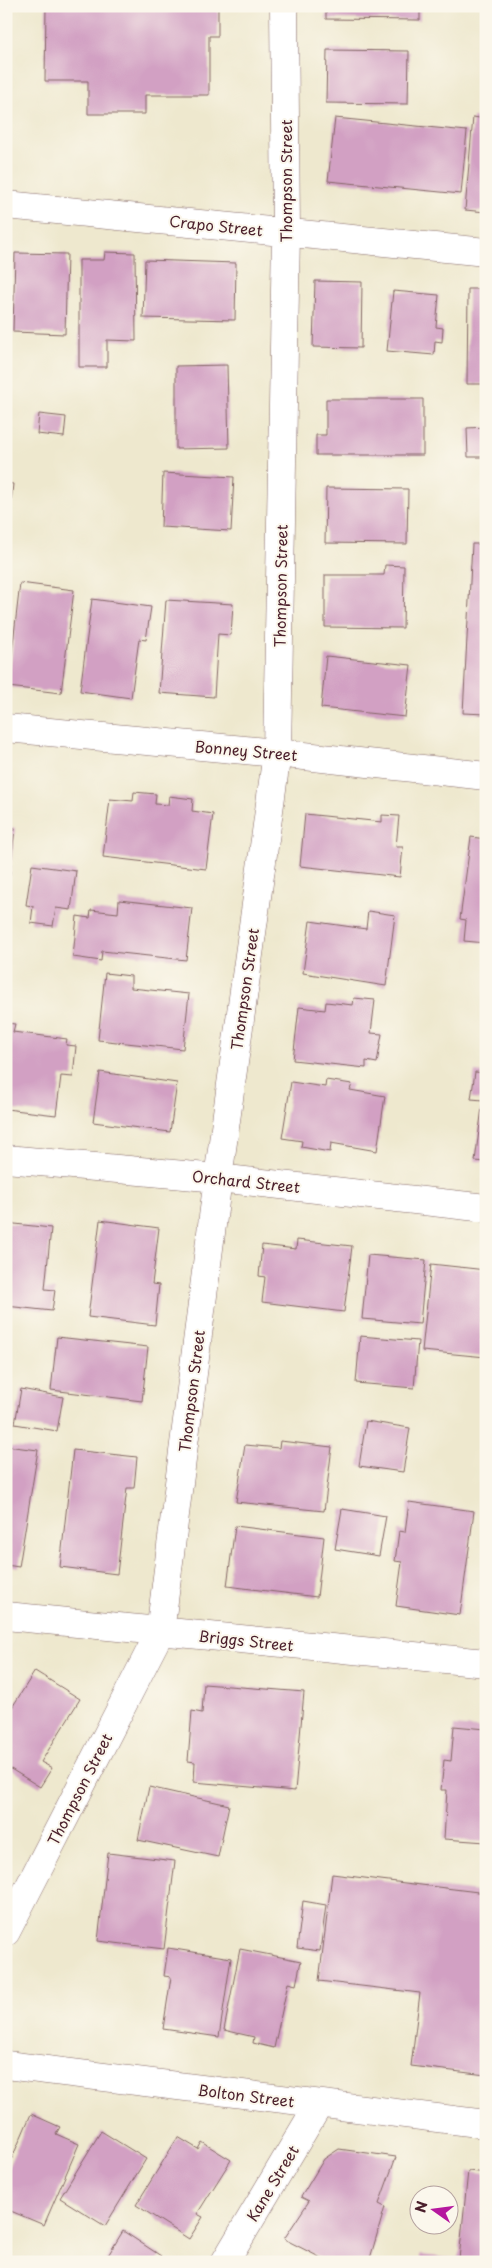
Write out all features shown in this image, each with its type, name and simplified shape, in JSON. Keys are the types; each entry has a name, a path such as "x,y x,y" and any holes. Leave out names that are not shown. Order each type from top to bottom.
{"street":[{"name":"Thompson Street","path":"6,1932 160,1632 218,1178 277,753 286,232 284,6"},
{"name":"Crapo Street","path":"6,205 486,252"},
{"name":"Bonney Street","path":"6,728 277,753 486,776"},
{"name":"Orchard Street","path":"6,1159 218,1178 486,1208"},
{"name":"Briggs Street","path":"6,1616 486,1663"},
{"name":"Bolton Street","path":"6,2065 486,2124"},
{"name":"Kane Street","path":"225,2262 320,2104"}],"building":[{"path":"46,6 218,6 218,36 209,36 209,95 145,95 145,114 88,114 88,81 45,81"},
{"path":"326,6 420,6 420,20 326,19"},
{"path":"327,50 409,51 408,104 326,103"},
{"path":"473,117 486,119 486,212 465,210"},
{"path":"335,118 467,131 461,194 328,181"},
{"path":"105,252 135,253 136,341 107,340 107,367 79,367 79,260 104,260"},
{"path":"15,253 67,254 65,334 13,332"},
{"path":"145,260 236,263 235,320 143,318"},
{"path":"315,281 362,282 361,348 313,347"},
{"path":"468,289 486,289 486,384 467,384"},
{"path":"393,291 439,295 436,327 443,328 442,342 435,341 434,355 387,351"},
{"path":"227,365 229,448 176,449 176,366"},
{"path":"326,399 423,399 423,455 316,455 316,435 326,435"},
{"path":"39,414 66,417 64,437 37,434"},
{"path":"486,427 486,457 468,457 467,428"},
{"path":"163,473 234,477 231,531 161,527"},
{"path":"6,483 13,484 8,528 6,528"},
{"path":"326,488 408,489 407,544 325,543"},
{"path":"472,544 486,544 486,714 463,713"},
{"path":"385,565 404,566 403,628 325,627 325,575 384,575"},
{"path":"20,583 74,590 61,693 8,687"},
{"path":"92,599 151,607 146,640 139,639 131,698 80,691"},
{"path":"166,600 233,604 231,635 218,634 214,697 159,693"},
{"path":"326,656 411,665 405,717 321,708"},
{"path":"134,792 156,794 155,804 168,805 169,796 193,799 192,811 213,814 206,869 103,857 110,799 133,801"},
{"path":"305,814 382,822 382,815 399,816 396,847 403,847 400,877 300,866"},
{"path":"6,826 15,828 8,889 6,889"},
{"path":"471,837 486,839 486,943 464,941 466,920 460,919"},
{"path":"32,865 76,871 71,910 56,908 53,926 31,923 33,906 26,905"},
{"path":"119,900 192,908 186,960 102,951 101,961 73,957 77,916 90,918 91,910 118,913"},
{"path":"368,911 395,915 386,986 303,973 310,921 366,929"},
{"path":"105,973 131,976 131,988 189,994 183,1049 98,1040"},
{"path":"354,998 375,1000 371,1033 382,1034 377,1063 366,1061 366,1068 293,1060 299,1007 325,1010 326,1002 353,1005"},
{"path":"6,1023 15,1024 13,1032 67,1039 66,1045 76,1046 73,1077 61,1076 56,1115 6,1109"},
{"path":"100,1072 177,1083 170,1132 93,1122"},
{"path":"475,1072 486,1073 486,1162 475,1161 483,1100 471,1099"},
{"path":"326,1080 352,1084 350,1090 385,1096 377,1151 331,1143 330,1152 301,1147 302,1141 282,1138 291,1082 325,1087"},
{"path":"100,1220 159,1228 152,1284 159,1285 155,1325 88,1317"},
{"path":"6,1223 51,1228 45,1289 55,1290 52,1311 6,1306"},
{"path":"297,1240 352,1246 344,1312 262,1302 265,1277 259,1276 262,1245 296,1249"},
{"path":"368,1255 426,1260 420,1324 362,1319"},
{"path":"431,1264 486,1270 481,1338 486,1338 486,1357 422,1351"},
{"path":"360,1336 418,1341 414,1388 356,1383"},
{"path":"57,1337 148,1347 142,1401 51,1390"},
{"path":"21,1389 63,1397 57,1431 15,1424"},
{"path":"366,1421 410,1428 403,1472 359,1466"},
{"path":"280,1441 332,1447 324,1511 236,1502 245,1445 279,1448"},
{"path":"6,1446 38,1450 19,1567 6,1565"},
{"path":"73,1450 137,1457 134,1488 127,1488 117,1574 60,1567"},
{"path":"409,1502 474,1511 460,1615 396,1606 402,1562 395,1561 399,1531 405,1532"},
{"path":"342,1509 386,1516 379,1556 335,1549"},
{"path":"235,1526 324,1537 317,1597 227,1586"},
{"path":"35,1671 80,1699 41,1762 52,1768 40,1787 6,1766 6,1717"},
{"path":"204,1684 304,1692 295,1791 194,1782 195,1762 188,1761 192,1711 202,1713"},
{"path":"454,1726 486,1729 486,1842 444,1839 447,1790 441,1790 444,1760 451,1761"},
{"path":"149,1787 229,1805 218,1857 138,1840"},
{"path":"108,1853 175,1861 164,1949 98,1941"},
{"path":"332,1874 486,1893 486,2075 411,2066 420,1993 319,1981"},
{"path":"303,1901 326,1905 320,1951 297,1948"},
{"path":"168,1948 231,1958 219,2037 163,2029 171,1977 164,1976"},
{"path":"240,1949 301,1961 296,1985 288,1983 274,2048 253,2043 254,2037 224,2030"},
{"path":"31,2114 60,2127 56,2134 79,2144 44,2225 6,2209 6,2172"},
{"path":"101,2131 146,2159 105,2226 60,2198"},
{"path":"178,2137 198,2149 202,2142 231,2160 197,2214 203,2217 189,2239 136,2205"},
{"path":"339,2149 396,2157 379,2204 385,2207 369,2262 329,2262 284,2239 309,2201 301,2197 324,2159"},
{"path":"468,2171 486,2173 486,2262 420,2262 420,2255 459,2259"},
{"path":"123,2231 161,2256 157,2262 104,2262"}]}
